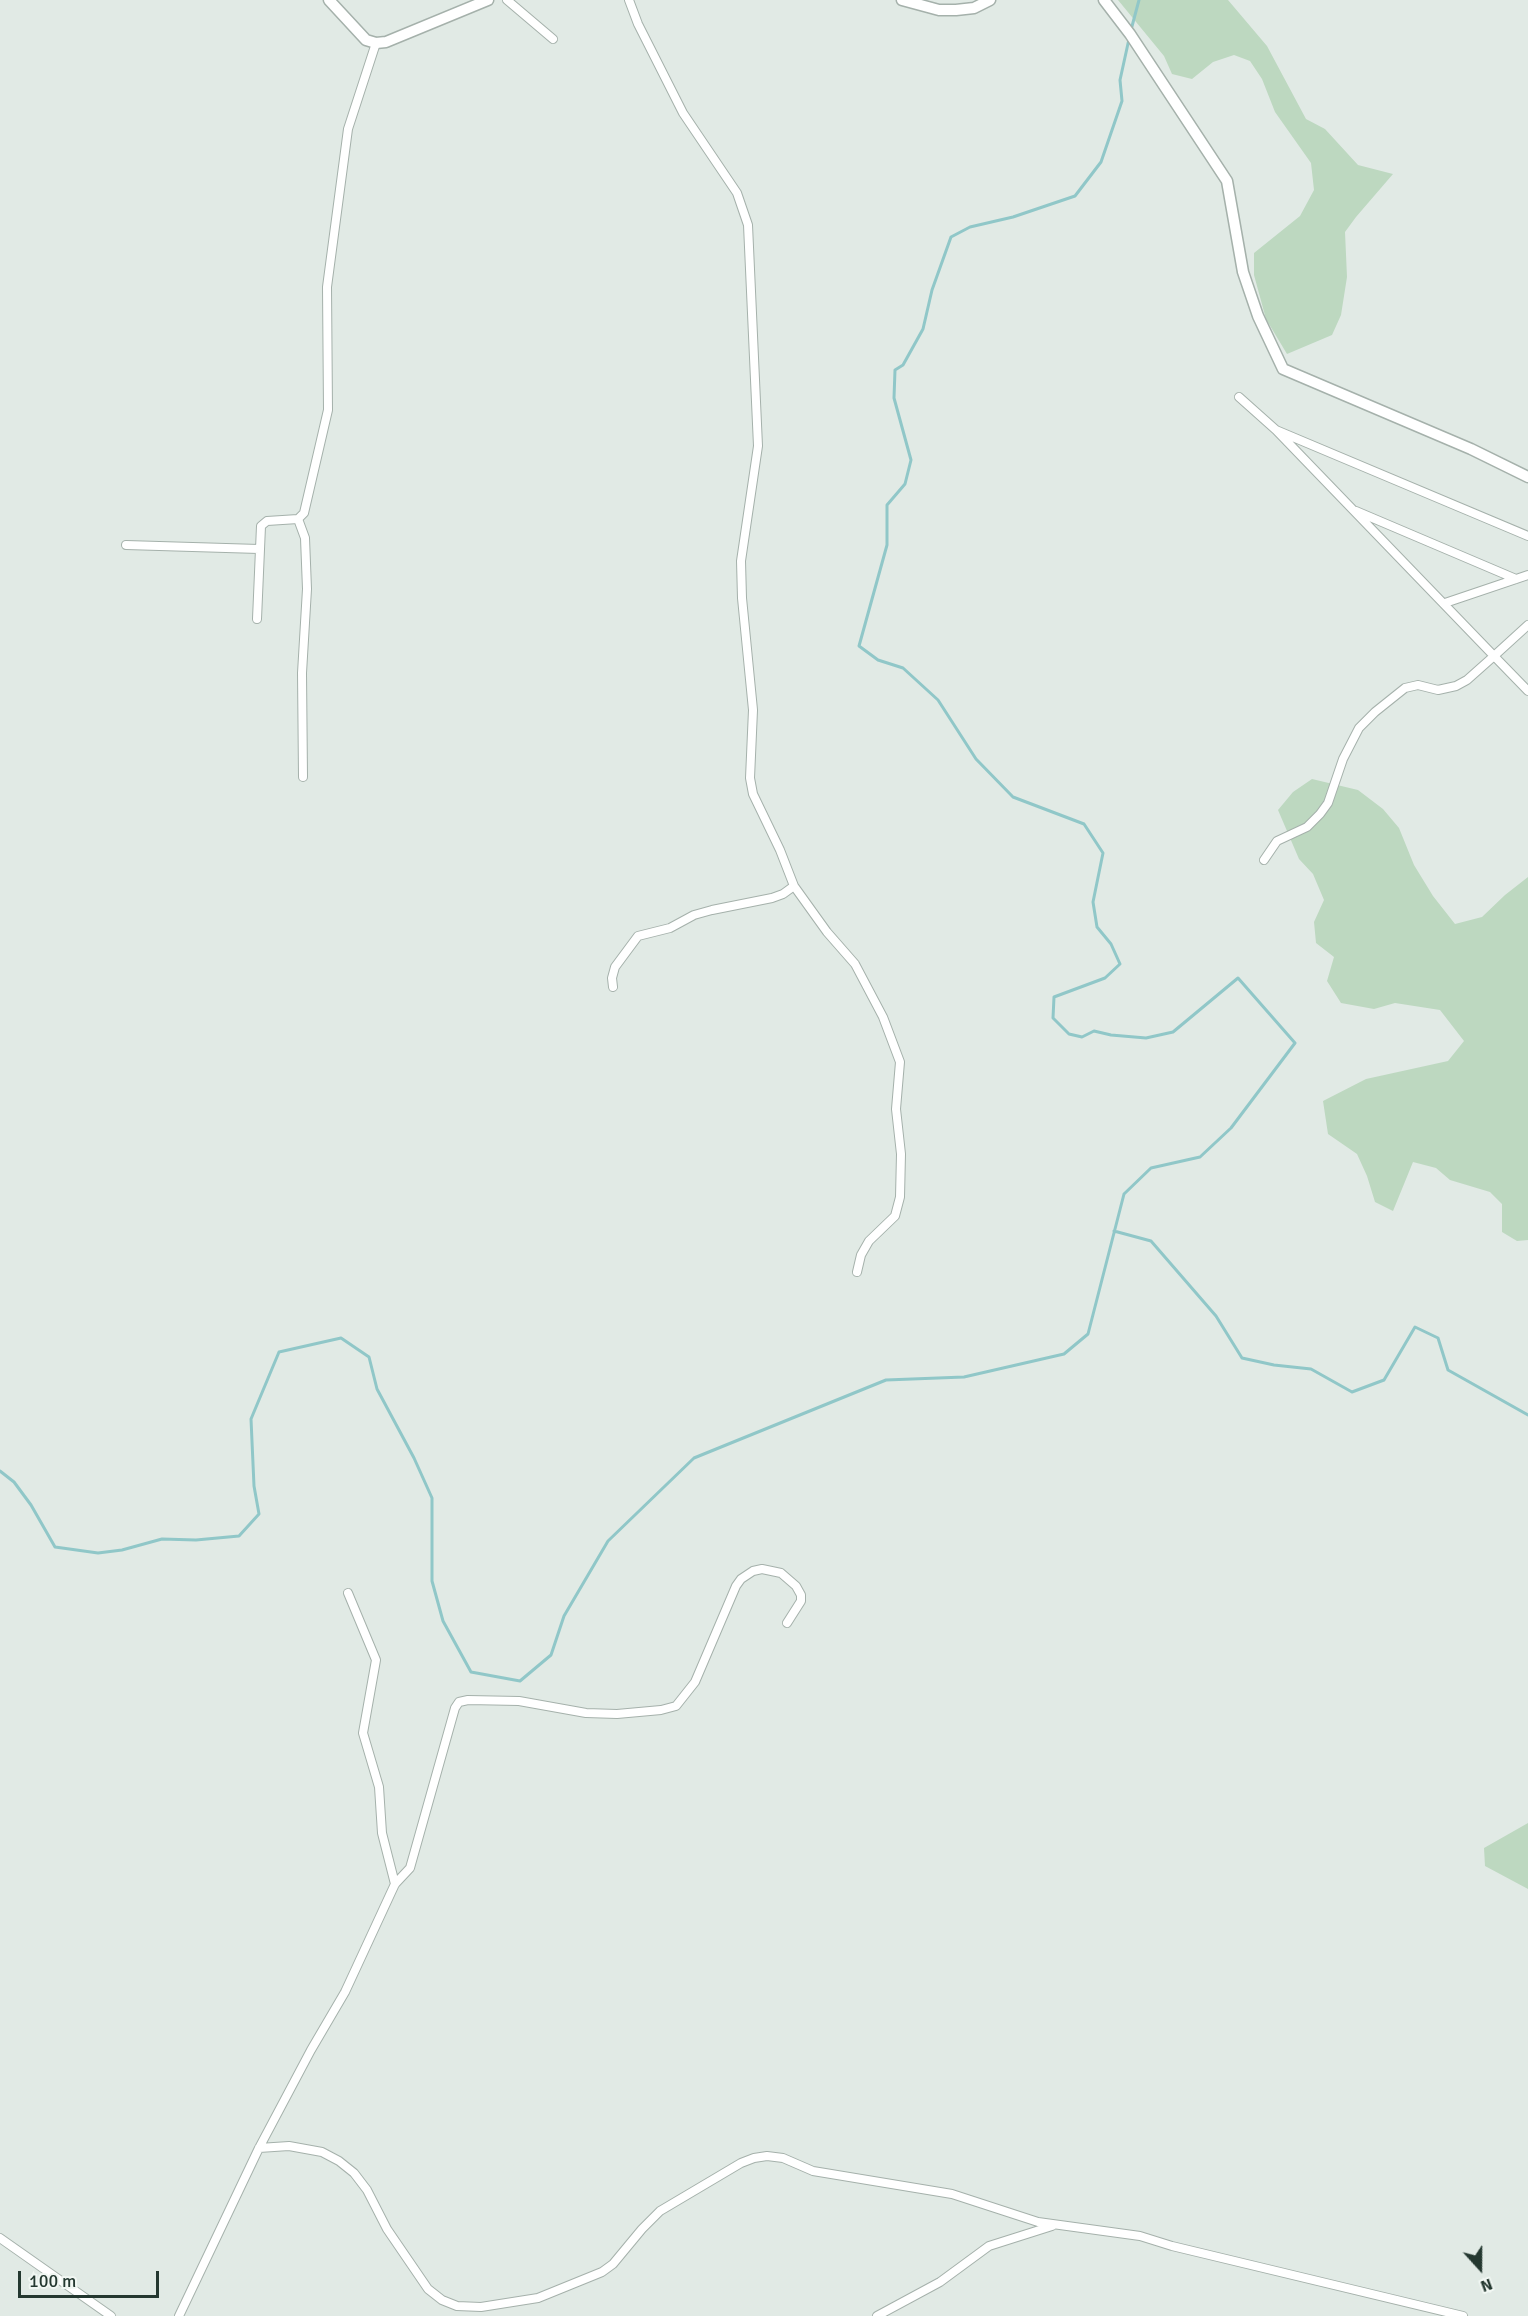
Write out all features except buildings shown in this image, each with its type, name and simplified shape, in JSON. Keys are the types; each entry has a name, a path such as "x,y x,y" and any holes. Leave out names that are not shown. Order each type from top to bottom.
{"street":[{"path":"328,0 366,40 376,43 386,42 488,0"},
{"path":"507,0 553,39"},
{"path":"629,0 638,24 683,113 737,193 748,225 758,446 741,561 742,598 753,710 750,778 753,794 780,850 794,886 827,932 855,964 883,1017 900,1062 896,1108 901,1154 900,1197 895,1216 869,1241 861,1255 857,1272"},
{"path":"902,0 939,10 956,10 974,8 990,0"},
{"path":"1104,0 1130,34 1227,181 1243,272 1258,316 1283,369 1471,449 1528,477"},
{"path":"257,619 261,526 265,522 298,519 304,513 328,410 327,287 348,129 376,43"},
{"path":"1239,397 1276,430 1528,691"},
{"path":"1276,430 1528,536"},
{"path":"1351,509 1516,579"},
{"path":"298,519 305,538 307,589 302,673 303,777"},
{"path":"126,545 259,549"},
{"path":"1444,603 1528,575"},
{"path":"1264,860 1277,841 1307,827 1320,814 1328,803 1343,759 1359,728 1375,712 1410,686 1418,685 1438,690 1456,687 1528,626"},
{"path":"613,987 612,978 615,968 638,936 670,928 694,915 772,898 794,886"},
{"path":"179,2316 260,2148 311,2050 345,1992 395,1884 410,1868 455,1708 459,1702 468,1700 519,1701 586,1713 617,1714 661,1710 676,1706 695,1682 736,1586 741,1579 753,1571 762,1569 781,1573 796,1586 801,1595 801,1601 787,1623"},
{"path":"348,1593 376,1660 363,1733 379,1787 382,1833 395,1884"},
{"path":"260,2148 289,2146 322,2152 346,2167 367,2190 387,2229 428,2289 442,2300 458,2306 481,2307 538,2298 602,2272 613,2264 660,2211 741,2163 767,2156 783,2158 813,2171 952,2194 1038,2222 1140,2236 1435,2312 1463,2316"},
{"path":"877,2316 940,2282 989,2246 1056,2225"},
{"path":"0,2238 111,2316"}],"green space":[{"path":"1118,0 1228,0 1267,46 1306,119 1325,129 1358,165 1393,174 1345,232 1347,277 1341,315 1332,335 1287,354 1266,319 1254,275 1254,253 1300,216 1314,190 1311,163 1275,112 1262,79 1250,61 1234,55 1213,62 1192,79 1172,74 1164,56"},
{"path":"1312,779 1358,790 1383,809 1399,828 1414,865 1433,896 1455,924 1482,917 1528,877 1528,1240 1517,1241 1502,1232 1502,1204 1490,1192 1450,1180 1436,1168 1413,1162 1393,1211 1375,1202 1357,1154 1328,1134 1323,1101 1366,1079 1448,1061 1464,1041 1440,1010 1395,1003 1374,1009 1341,1003 1327,981 1334,957 1316,943 1314,922 1324,900 1313,874 1299,859 1278,810 1293,792"},
{"path":"1528,1823 1528,1889 1485,1866 1484,1848"}],"waterway":[{"path":"1131,30 1139,0"},
{"path":"0,1471 14,1482 31,1505 55,1547 98,1553 122,1550 162,1539 196,1540 239,1536 259,1514 254,1486 251,1419 279,1352 341,1338 369,1357 377,1389 414,1458 432,1498 432,1581 443,1621 471,1672 520,1681 551,1655 564,1616 608,1541 694,1458 886,1380 964,1377 1064,1354 1088,1334 1124,1194 1151,1168 1200,1157 1231,1128 1295,1043 1238,978 1173,1032 1146,1038 1094,1031 1082,1037 1069,1034 1053,1018 1054,997 1105,978 1120,964 1111,944 1097,927 1093,902 1103,853 1084,824 1013,797 976,759 938,700 903,668 878,660 859,646 887,545 887,505 905,484 911,460 894,398 895,370 903,365 923,329 932,290 951,237 970,227 1013,217 1075,196 1101,162 1122,101 1120,80 1129,39"},
{"path":"1114,1231 1151,1241 1216,1316 1242,1358 1274,1365 1311,1369 1352,1392 1384,1380 1415,1327 1438,1338 1448,1370 1528,1415"}]}
